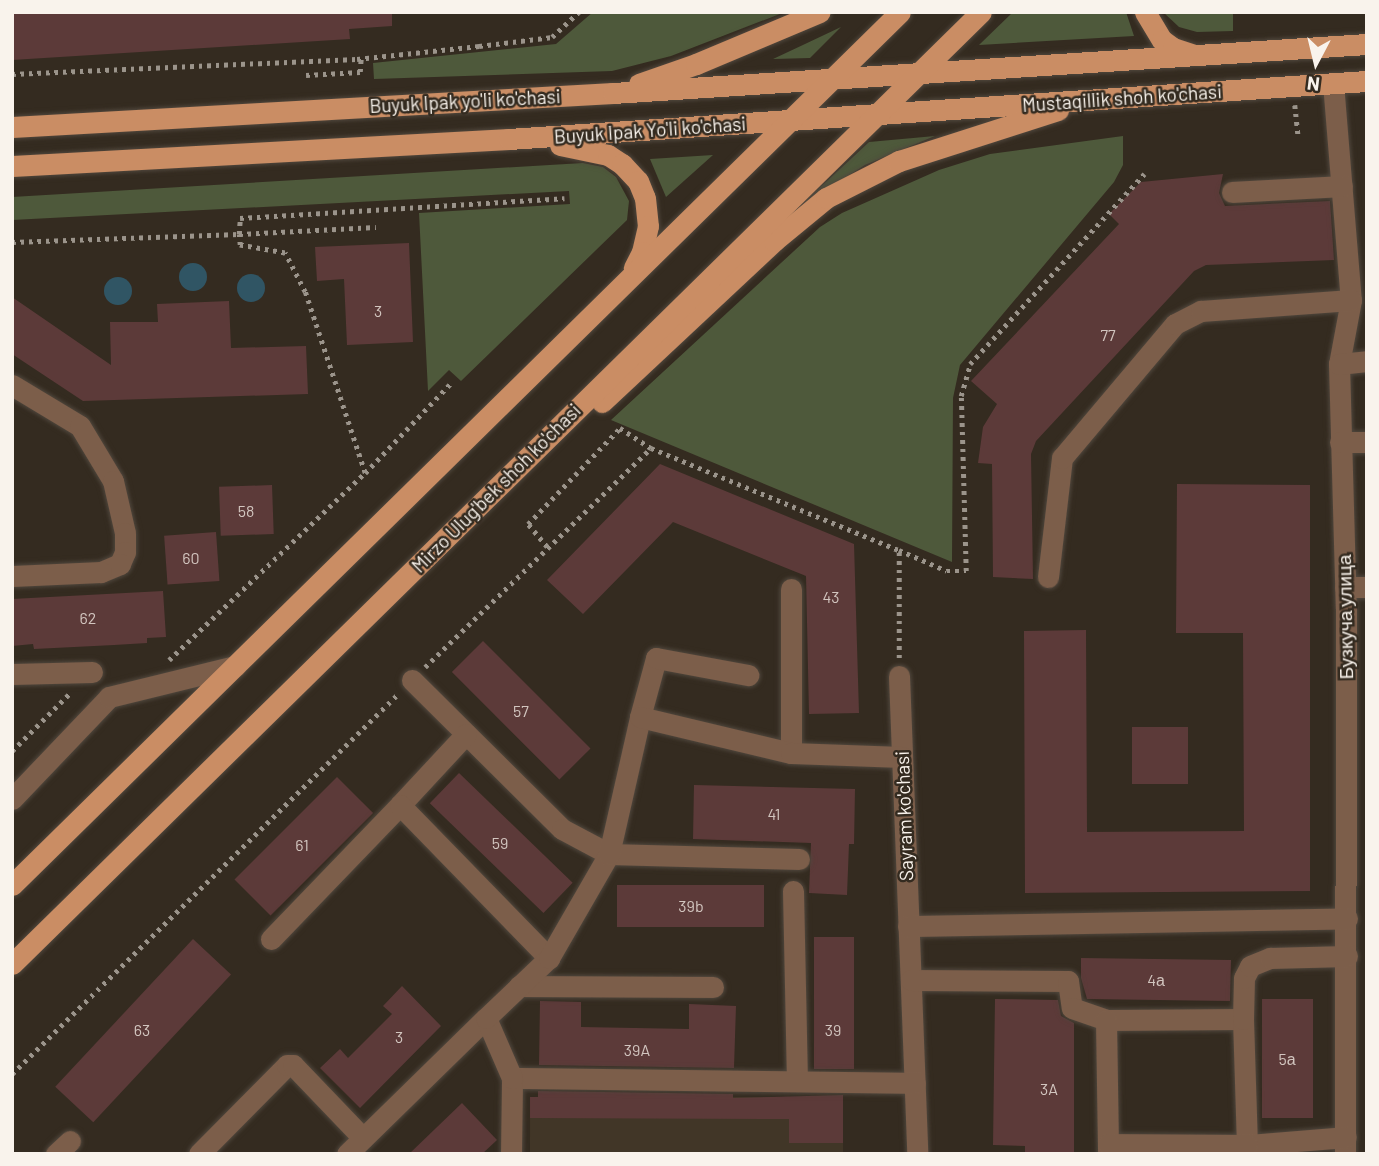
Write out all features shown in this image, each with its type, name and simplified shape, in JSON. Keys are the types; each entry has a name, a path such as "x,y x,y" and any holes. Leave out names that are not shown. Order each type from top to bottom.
{"main road":[{"path":"613,93 696,64 820,12"},
{"path":"12,885 900,12"},
{"name":"Mirzo Ulug'bek shoh ko'chasi","path":"12,964 981,12"},
{"path":"1145,12 1162,40 1186,53 1201,55"},
{"name":"Mustaqillik shoh ko'chasi","path":"918,73 1367,44"},
{"name":"Buyuk Ipak yo'li ko'chasi","path":"12,127 918,73"},
{"name":"Mustaqillik shoh ko'chasi","path":"877,114 1367,81"},
{"path":"475,510 635,374 774,241 826,198 899,161 1090,100"},
{"path":"791,120 877,114"},
{"name":"Buyuk Ipak Yo'li ko'chasi","path":"509,139 791,120"},
{"path":"42,164 54,160 63,149 63,135 51,125"},
{"path":"12,166 509,139 600,152 616,159 638,181 645,198 648,226 642,252 625,283"}],"street":[{"name":"Бузкуча улица","path":"1333,83 1351,300 1339,364 1340,442 1356,587 1347,918 1347,956 1357,1024 1351,1134"},
{"path":"1232,192 1342,186"},
{"path":"1048,578 1062,458 1175,324 1201,311 1351,300"},
{"path":"1339,364 1367,361"},
{"path":"12,385 80,426 96,449 113,481 125,533 125,552 120,564 101,572 12,576"},
{"path":"1340,442 1367,442"},
{"path":"791,589 791,753"},
{"path":"347,1154 549,958 609,854 656,657 748,675"},
{"path":"12,799 109,697 235,666"},
{"path":"12,674 92,672"},
{"name":"Sayram ko'chasi","path":"899,676 917,1154"},
{"path":"412,680 562,829 609,854 799,859"},
{"path":"640,717 791,753 902,757"},
{"path":"271,939 466,734"},
{"path":"400,805 549,958"},
{"path":"793,891 797,1081"},
{"path":"908,926 1347,918"},
{"path":"1247,1144 1243,1020 1244,978 1250,966 1269,958 1347,956"},
{"path":"911,980 1068,981 1072,1007 1106,1020 1243,1020"},
{"path":"519,986 713,987"},
{"path":"486,1018 512,1078 510,1154"},
{"path":"1106,1020 1108,1149 1208,1149 1351,1134"},
{"path":"199,1154 287,1065 293,1065 363,1138"},
{"path":"512,1078 915,1083"}],"path":[{"path":"12,74 361,59 552,37 579,12"},
{"path":"1285,12 1299,12"},
{"path":"306,75 360,72 361,59"},
{"path":"1295,104 1298,135"},
{"path":"547,547 528,524 620,429 651,448 947,571 966,571 961,396 967,370 973,359 1144,174"},
{"path":"365,473 305,292 285,253 240,245 240,218 564,198"},
{"path":"12,242 376,227"},
{"path":"163,666 365,473 450,384"},
{"path":"12,1074 651,448"},
{"path":"899,550 899,676"},
{"path":"12,751 92,672"}],"shaded area":[{"path":"530,1097 843,1097 843,1154 530,1154"}],"green space":[{"path":"593,12 785,12 671,56 612,71 374,79 373,63 556,44"},
{"path":"1013,12 1126,12 1134,36 979,45"},
{"path":"1163,12 1233,12 1233,31 1197,32 1179,27"},
{"path":"841,27 810,58 773,59 805,44"},
{"path":"935,136 865,165 799,207 869,142"},
{"path":"1123,136 1123,165 1114,182 960,365 953,398 952,562 611,420 820,227 842,213 939,170 990,154"},
{"path":"713,155 666,197 650,159"},
{"path":"583,163 603,167 616,177 629,201 627,220 461,381 449,370 428,391 419,213 570,204 569,191 12,220 12,197"}],"water":[{"path":"193,263 203,267 207,277 203,287 193,291 183,287 179,277 183,267"},
{"path":"251,274 261,278 265,288 261,298 251,302 241,298 237,288 241,278"},
{"path":"118,277 128,281 132,291 128,301 118,305 108,301 104,291 108,281"}],"building":[{"path":"12,12 392,12 392,26 349,29 350,39 12,60"},
{"path":"1223,174 1219,193 1225,206 1330,201 1334,260 1206,265 1194,271 1036,441 1031,454 1033,579 993,577 992,464 978,463 983,427 997,404 971,381 1119,224 1109,214 1141,182"},
{"path":"409,243 413,342 347,345 344,279 317,281 315,247"},
{"path":"12,297 111,365 110,322 158,322 157,304 229,301 231,348 306,346 308,394 83,401 12,354"},
{"path":"660,464 854,544 859,713 809,714 806,576 673,522 583,614 547,580"},
{"path":"1177,484 1310,485 1310,891 1025,893 1024,631 1086,630 1087,832 1244,831 1243,633 1176,633"},
{"path":"272,485 274,534 221,536 219,487"},
{"path":"216,532 219,581 168,585 164,536"},
{"path":"163,591 166,637 147,638 147,643 114,645 34,649 33,644 12,646 12,599"},
{"path":"483,641 590,748 559,780 452,672"},
{"path":"1132,727 1188,727 1188,784 1132,784"},
{"path":"459,773 573,883 543,913 430,803"},
{"path":"337,777 373,813 271,916 234,880"},
{"path":"694,785 855,789 854,844 849,844 847,895 809,893 811,843 693,839"},
{"path":"617,885 764,885 764,927 617,927"},
{"path":"814,937 854,937 854,1069 814,1069"},
{"path":"193,939 231,974 93,1122 55,1087"},
{"path":"1081,958 1231,960 1230,1001 1087,999 1081,978"},
{"path":"402,986 441,1026 360,1108 320,1068 340,1049 348,1058 392,1014 383,1006"},
{"path":"995,999 1058,1000 1061,1016 1074,1023 1074,1154 1025,1154 1025,1146 993,1145"},
{"path":"1262,999 1313,999 1313,1118 1262,1118"},
{"path":"540,1001 581,1002 581,1027 689,1029 689,1004 736,1006 734,1068 539,1065"},
{"path":"538,1091 733,1094 733,1098 843,1095 843,1143 789,1143 789,1119 530,1118 530,1097 538,1097"},
{"path":"462,1103 497,1140 482,1154 409,1154"}]}
